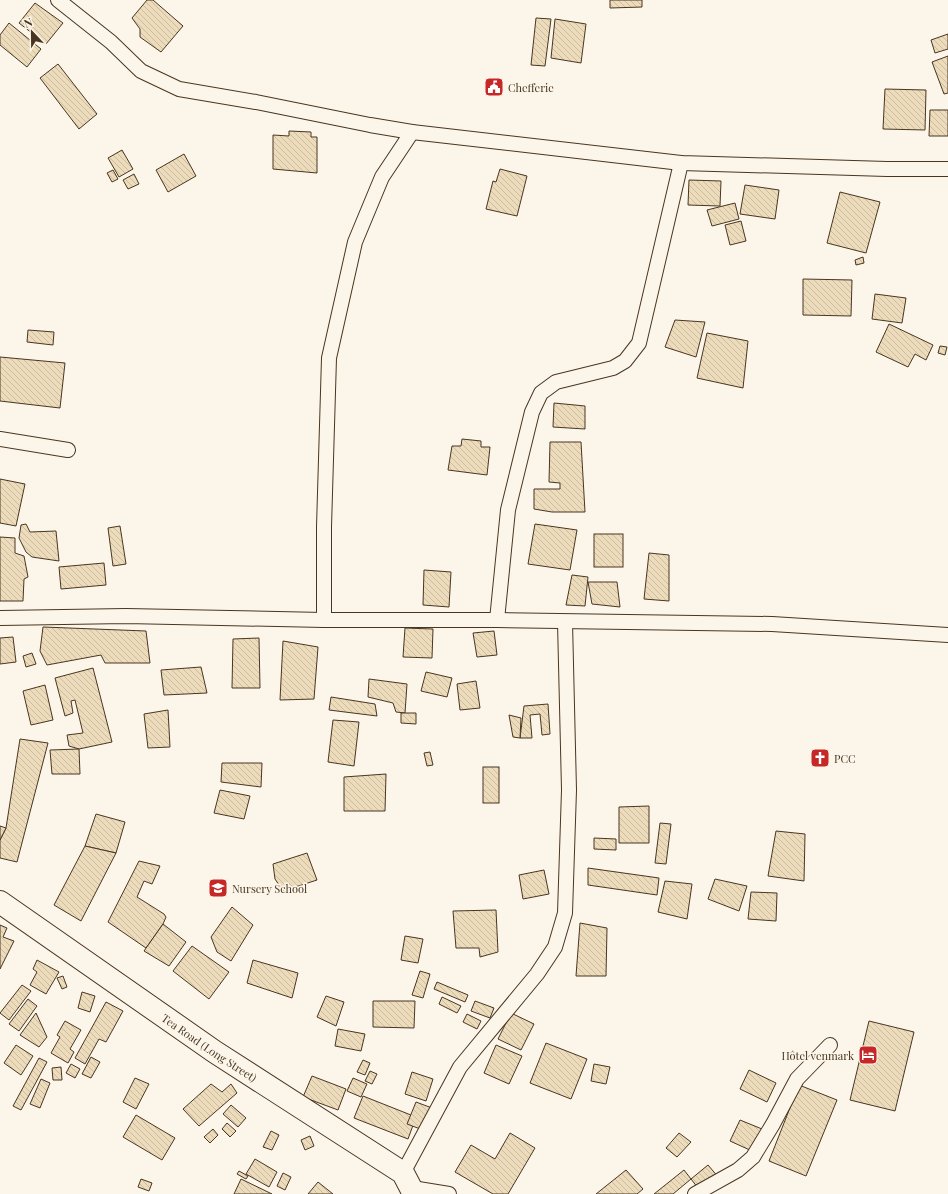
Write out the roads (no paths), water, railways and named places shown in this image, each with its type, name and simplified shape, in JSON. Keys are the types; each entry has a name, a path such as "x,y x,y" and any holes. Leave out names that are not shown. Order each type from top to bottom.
{"main road":[{"name":"Tea Road (Long Street)","path":"0,902 215,1052 410,1185"}],"street":[{"path":"58,0 111,42 142,71 179,89 412,132 681,164 887,170 948,169"},
{"path":"324,620 324,527 329,358 355,242 382,177 412,132"},
{"path":"497,620 508,510 532,412 541,393 556,382 614,368 626,361 639,343 681,164"},
{"path":"0,439 68,450"},
{"path":"0,618 126,616 324,620 497,620 772,624 948,635"},
{"path":"449,1194 410,1185 460,1067 537,974 554,947 565,913 569,790 565,622"},
{"path":"695,1194 738,1170 753,1157 773,1124 796,1079 830,1045"}],"place":[{"name":"Chefferie","path":"494,87"},
{"name":"PCC","path":"820,758"},
{"name":"Nursery School","path":"218,888"},
{"name":"Hôtel venmark","path":"868,1055"}]}
